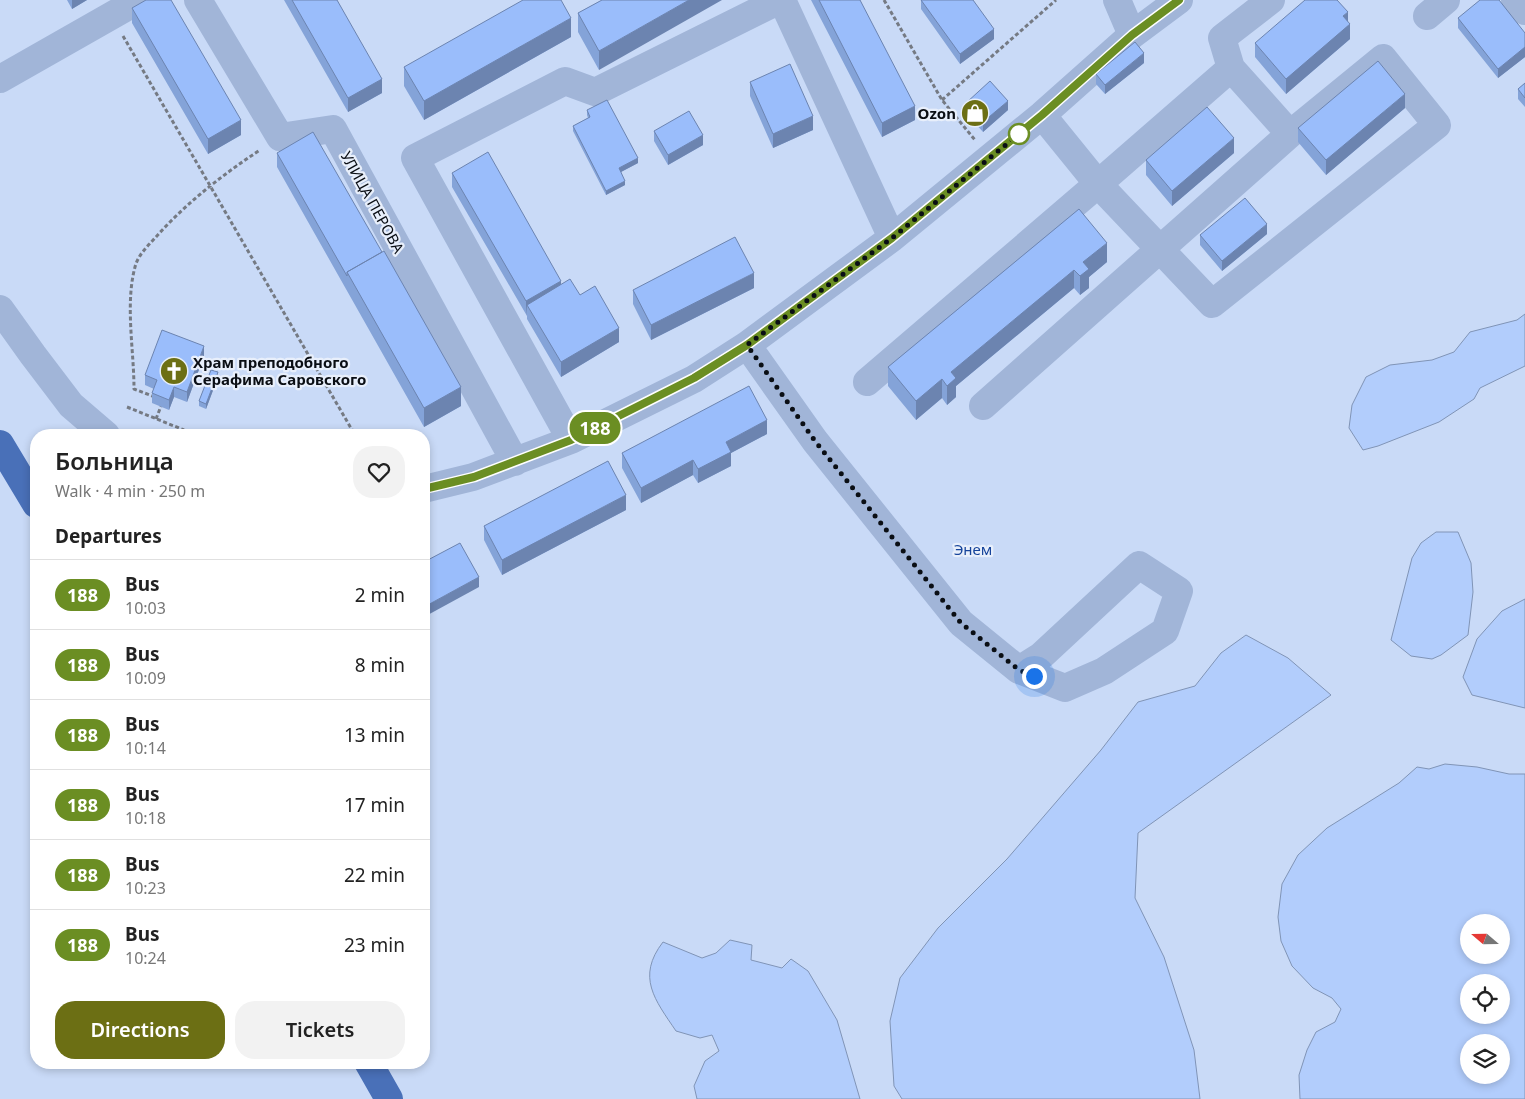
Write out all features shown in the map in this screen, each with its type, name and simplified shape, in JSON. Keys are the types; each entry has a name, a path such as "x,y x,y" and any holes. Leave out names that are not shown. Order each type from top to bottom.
{"highway":[{"path":"0,444 30,494"},
{"path":"372,1069 388,1099"}],"street":[{"path":"0,79 139,0"},
{"path":"198,0 280,137"},
{"path":"571,440 416,158 565,81 595,92 781,0 892,238"},
{"path":"1117,0 1132,35"},
{"path":"430,488 474,477 571,440 694,378 747,345 892,238 1042,115 1132,35 1179,0"},
{"path":"1271,0 1222,38 1231,68 1290,134"},
{"path":"1515,0 1525,11"},
{"path":"983,406 1159,250 1290,134 1383,58 1437,125 1212,304 1159,250 1098,184 1042,115"},
{"path":"867,382 1231,68"},
{"name":"УЛИЦА ПЕРОВА","path":"280,137 334,129 515,462"},
{"path":"0,309 71,405 99,429"},
{"path":"747,345 815,441 961,623 1019,670 1065,688 1104,671 1166,631 1179,591 1139,565 1041,656 1019,670"}],"path":[{"path":"884,0 942,100 990,158"},
{"path":"942,100 1056,0"},
{"path":"111,16 352,429"},
{"path":"154,398 134,389 131,315 136,266 142,253 183,209 210,186 240,163 280,137"},
{"path":"156,419 161,406"},
{"path":"127,408 181,429"}],"green space":[{"name":"Энем","path":"0,0 1525,0 1525,1099 0,1099"}],"shaded area":[{"path":"1525,314 1525,366 1480,388 1474,399 1439,422 1363,450 1349,428 1352,405 1366,377 1390,365 1432,360 1454,352 1470,332 1517,320"},
{"path":"1436,532 1458,532 1471,563 1473,592 1468,635 1441,655 1432,659 1411,656 1391,640 1412,558 1421,543"},
{"path":"1525,599 1525,708 1472,695 1463,677 1477,639 1502,611"},
{"path":"1246,635 1288,658 1331,695 1138,833 1135,898 1164,957 1194,1050 1200,1099 902,1099 894,1086 890,1021 900,978 938,928 1007,859 1101,750 1138,702 1195,686 1221,653"},
{"path":"1445,764 1477,767 1509,774 1525,774 1525,1099 1300,1099 1299,1075 1307,1050 1316,1032 1335,1022 1341,1009 1332,998 1313,988 1292,966 1281,941 1278,917 1282,884 1298,855 1327,828 1399,783 1417,767 1429,769"},
{"path":"730,940 752,945 751,960 782,968 791,959 808,971 837,1020 860,1099 697,1099 694,1086 705,1061 719,1051 712,1035 700,1038 676,1031 661,1009 652,988 651,966 663,942 702,958 716,953"}],"building":[{"path":"146,0 171,0 241,120 208,139 132,8"},
{"path":"292,0 337,0 382,79 348,98"},
{"path":"523,0 561,0 571,18 424,101 404,67"},
{"path":"602,0 689,0 599,51 578,13"},
{"path":"819,0 860,0 915,106 882,123"},
{"path":"921,0 973,0 994,29 960,54"},
{"path":"1305,0 1337,0 1348,12 1343,16 1350,24 1286,79 1255,43"},
{"path":"1480,0 1499,0 1525,33 1525,47 1498,69 1458,18"},
{"path":"1135,42 1144,53 1105,85 1096,74"},
{"path":"1378,61 1405,94 1326,160 1298,128"},
{"path":"790,64 813,116 773,134 750,82"},
{"path":"990,81 1008,101 983,122 966,103"},
{"path":"1525,83 1525,98 1518,89"},
{"path":"607,100 638,158 619,168 625,181 606,191 573,126 590,117 587,110"},
{"path":"1207,107 1234,138 1172,191 1146,160"},
{"path":"689,111 703,135 668,155 654,131"},
{"path":"313,132 382,252 347,272 347,276 277,153"},
{"path":"488,152 561,281 526,301 452,173"},
{"path":"1245,198 1267,224 1222,261 1200,235"},
{"path":"1079,209 1107,243 1083,262 1089,269 1080,276 1074,270 951,372 956,378 947,386 942,379 916,401 888,367"},
{"path":"735,237 754,273 651,325 633,290"},
{"path":"384,251 461,387 424,408 347,272"},
{"path":"570,279 580,295 595,286 619,328 561,362 527,305"},
{"name":"Храм преподобного Серафима Саровского","path":"162,330 204,346 187,392 174,387 169,400 152,393 157,380 145,375"},
{"path":"211,370 218,372 206,404 199,401"},
{"path":"749,386 767,420 726,442 731,452 698,469 693,460 641,488 622,453"},
{"path":"608,461 626,495 502,560 484,526"},
{"path":"460,543 479,577 430,604 430,559"}],"bus line":[{"name":"188","path":"430,488 474,477 571,440 694,378 747,345 892,238 1042,115 1132,35 1179,0"}],"place":[{"name":"Ozon","path":"975,113"},
{"name":"Храм преподобного Серафима Саровского","path":"174,371"}],"route":[{"path":"1019,134 892,238 747,345 815,441 961,623 1019,670 1034,676"}]}
